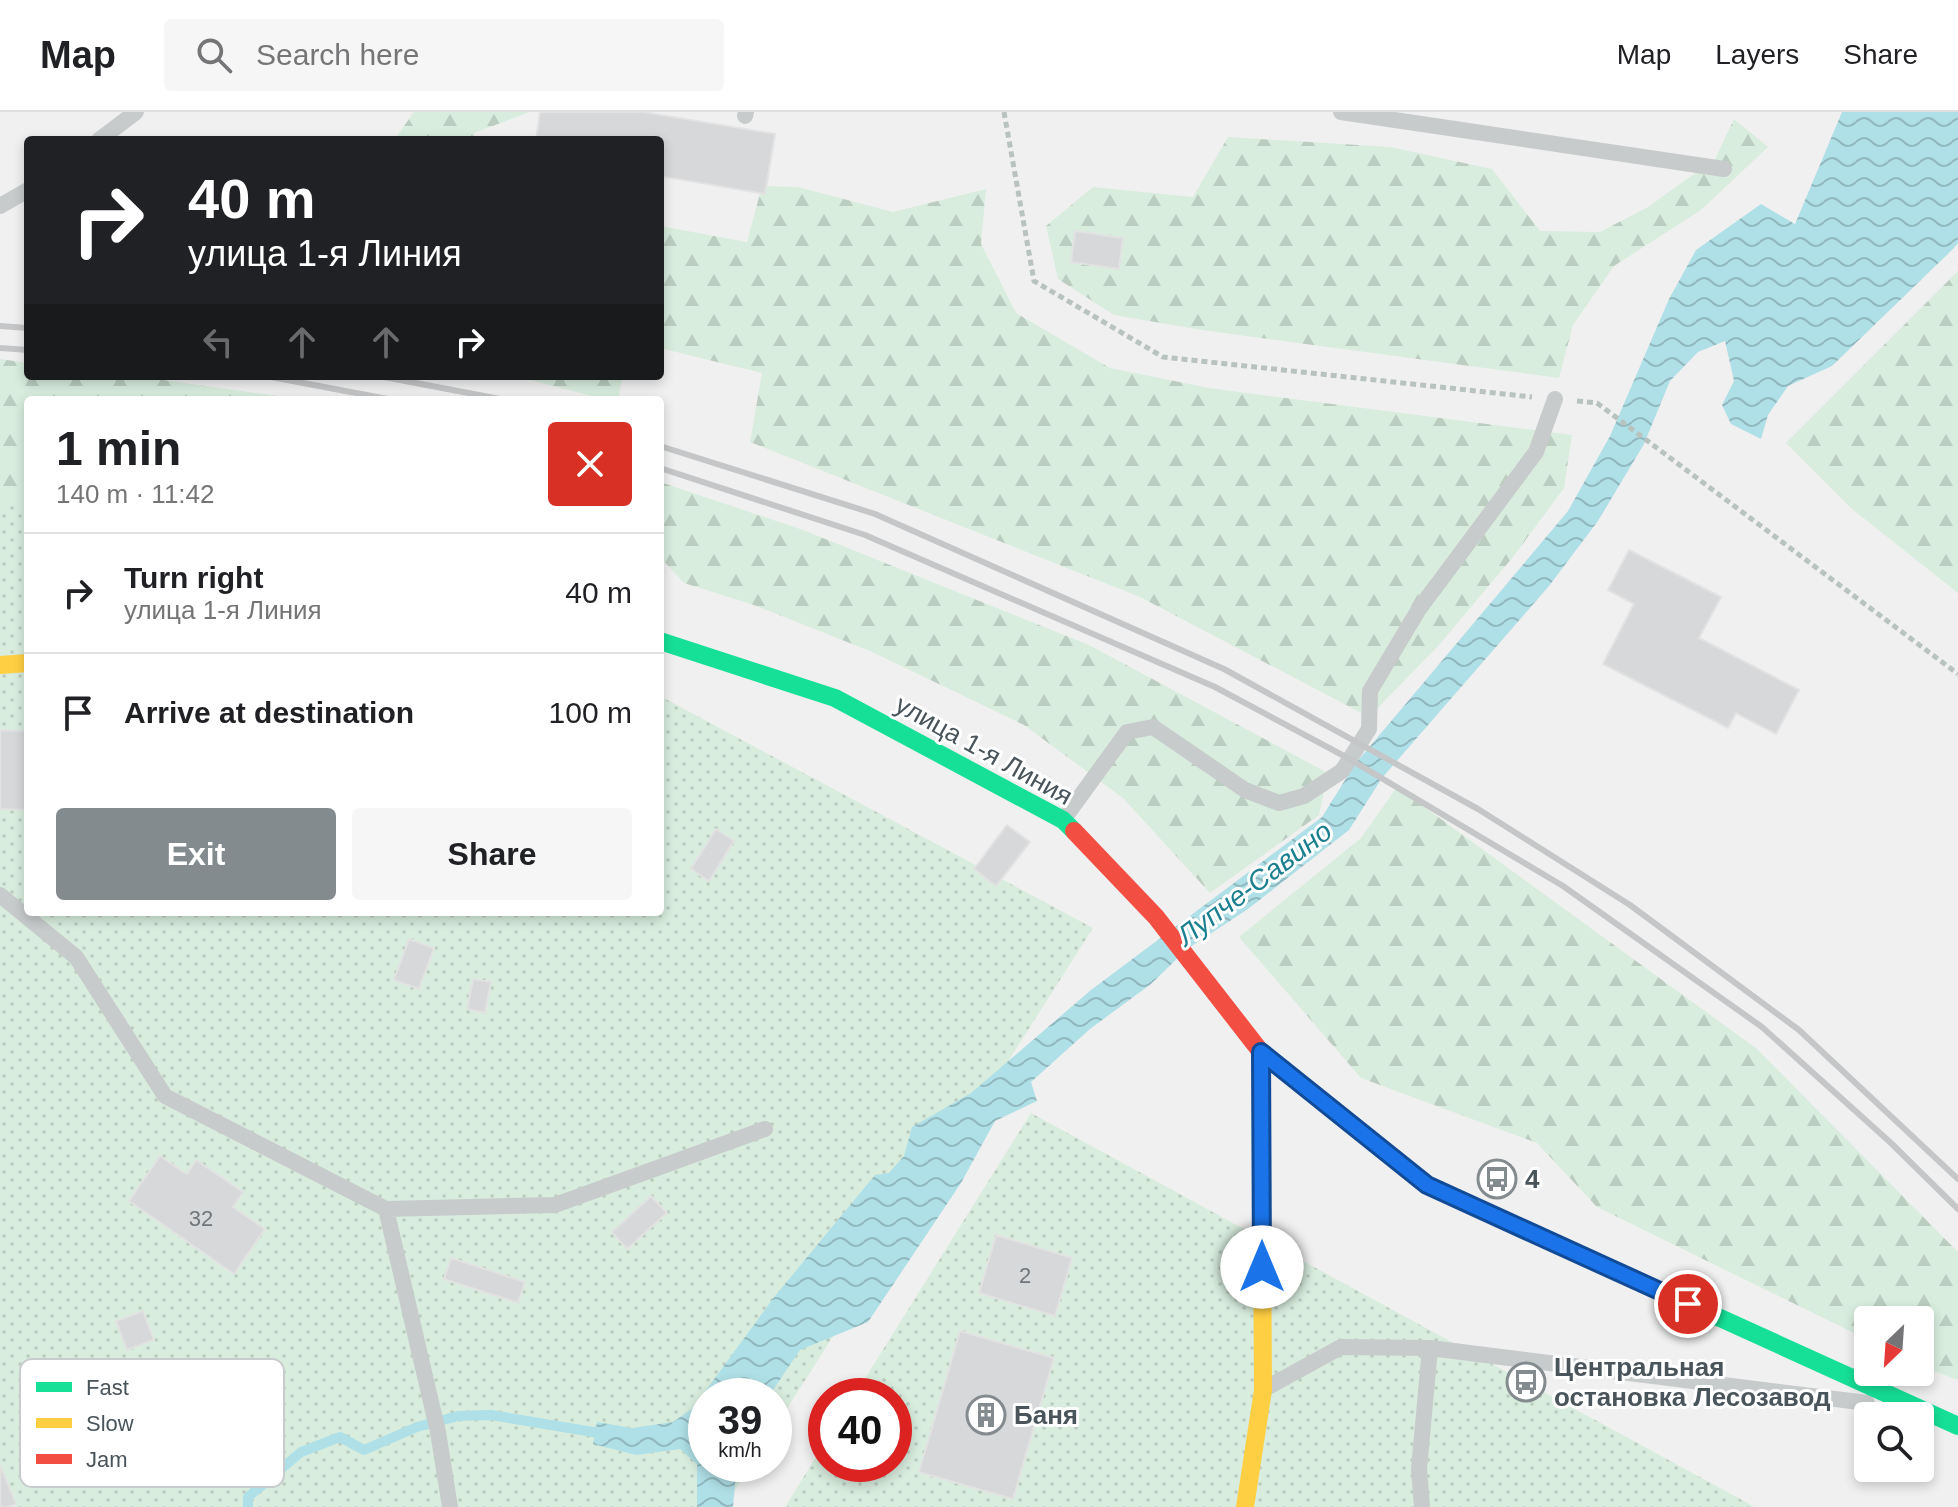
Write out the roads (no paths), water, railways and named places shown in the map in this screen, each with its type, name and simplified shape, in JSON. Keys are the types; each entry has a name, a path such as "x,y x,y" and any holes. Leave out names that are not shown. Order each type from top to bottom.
{"street":[{"name":"улица 1-я Линия","path":"664,642 835,698 1063,820 1156,917 1261,1052 1427,1185 1906,1402"},
{"path":"0,665 24,663"},
{"path":"1245,1507 1263,1390 1261,1052"},
{"name":"улица 1-я Линия","path":"1934,1415 1958,1426"}],"lane":[{"path":"1341,112 1724,169"},
{"path":"104,136 129,114"},
{"path":"0,206 24,192"},
{"path":"1063,820 1127,732 1153,727 1245,790 1279,803 1304,796 1342,771 1369,729 1370,691 1419,609 1536,452 1555,399"},
{"path":"0,895 24,915"},
{"path":"26,916 76,957 165,1096 386,1209 555,1205 765,1129"},
{"path":"386,1209 438,1432 450,1507"},
{"path":"1263,1390 1341,1347 1430,1348 1865,1402"},
{"path":"1422,1507 1419,1469 1430,1348"}],"water":[{"name":"Лупче-Савино","path":"1842,112 1958,112 1958,243 1954,248 1832,366 1788,386 1768,415 1761,439 1731,424 1722,405 1734,381 1725,341 1698,352 1670,381 1644,444 1598,521 1549,586 1382,778 1349,830 1248,909 1187,949 1151,984 1090,1029 1031,1082 1037,1101 995,1121 961,1183 868,1322 800,1350 781,1378 715,1378 775,1296 875,1175 889,1173 904,1156 912,1127 971,1093 1091,990 1322,817 1355,764 1568,511 1610,436 1669,299 1696,250 1761,204 1795,224"},
{"path":"688,1412 688,1456 680,1449 636,1455 593,1444 597,1422 632,1428 673,1422"},
{"path":"697,1482 735,1482 733,1507 697,1507"}],"waterway":[{"path":"284,1466 301,1452 340,1437 364,1450 417,1427 458,1416 491,1415 605,1434"},
{"path":"248,1507 248,1497 260,1487"}],"railway":[{"path":"0,326 24,328"},
{"path":"0,348 24,350"},
{"path":"287,380 372,396"},
{"path":"400,380 484,396"},
{"path":"664,447 875,514 1224,669 1478,809 1630,905 1799,1030 1958,1179"},
{"path":"664,469 865,535 1215,687 1346,757 1563,886 1762,1027 1891,1143 1958,1209"}],"place":[{"name":"4","path":"1497,1179"},
{"name":"Центральная остановка Лесозавод","path":"1526,1382"},
{"name":"Баня","path":"986,1415"}]}
